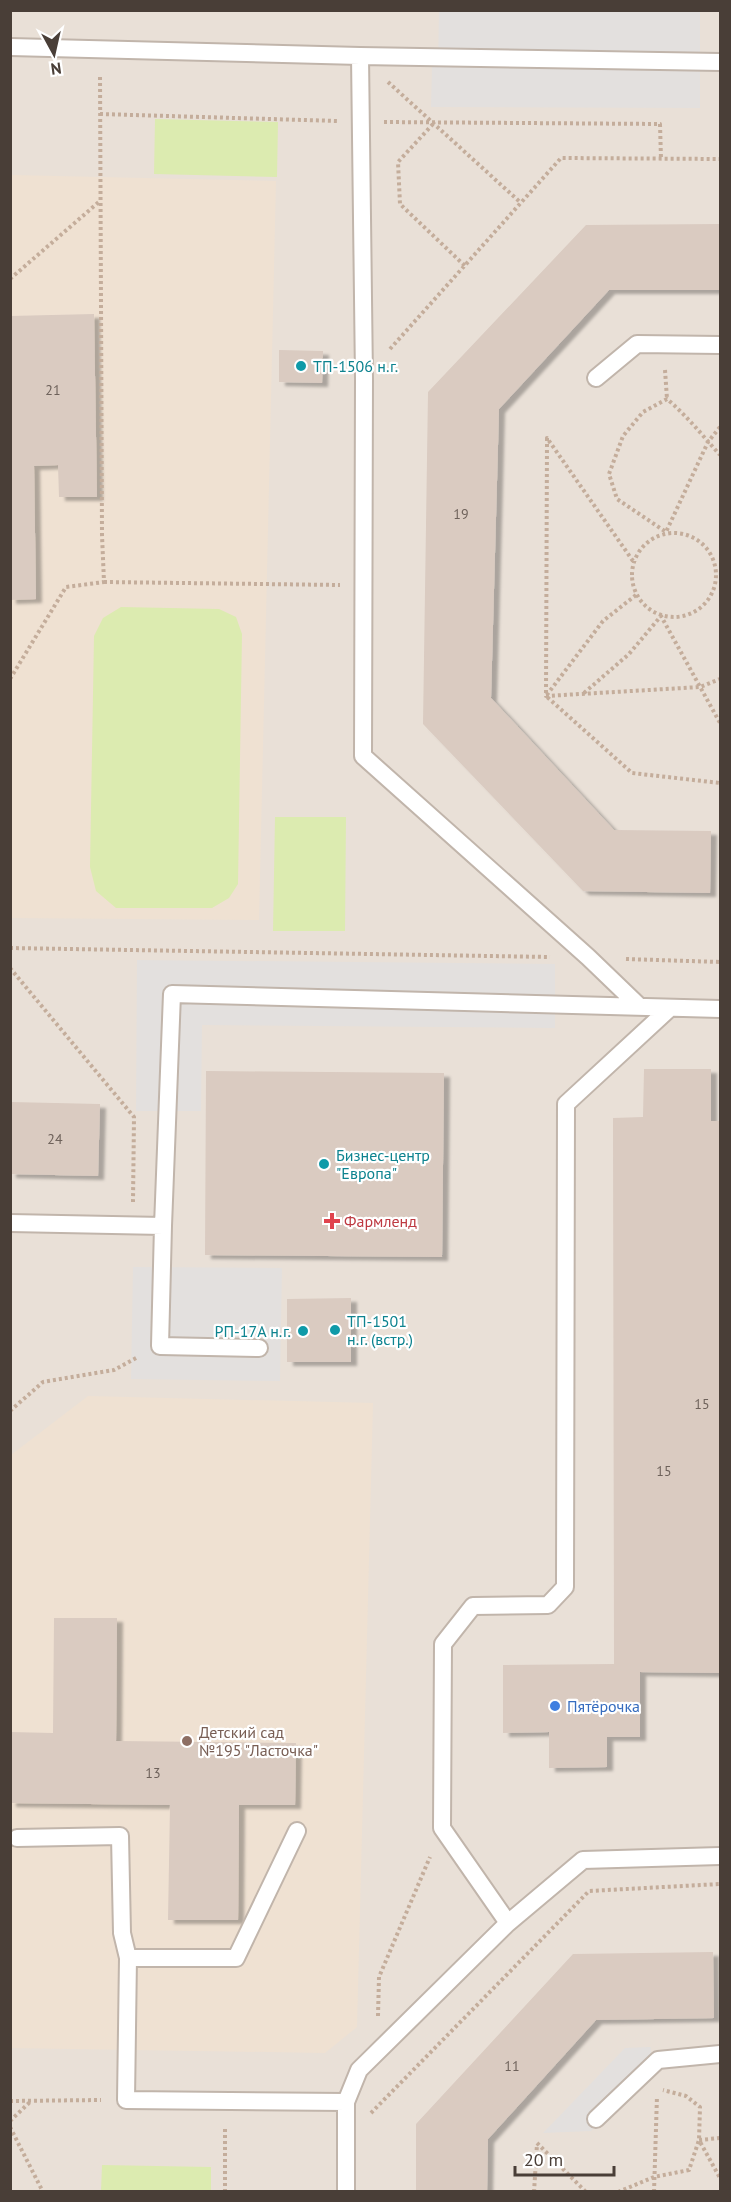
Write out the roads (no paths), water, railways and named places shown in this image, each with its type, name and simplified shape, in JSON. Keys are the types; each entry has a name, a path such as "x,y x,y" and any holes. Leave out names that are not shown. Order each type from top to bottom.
{"lane":[{"path":"10,47 720,62"},
{"path":"360,56 364,378 363,756 588,957 640,1007"},
{"path":"596,378 637,344 720,345"},
{"path":"259,1348 160,1346 172,994 720,1009"},
{"path":"508,1923 442,1828 443,1644 473,1606 548,1605 565,1587 566,1104 670,1008"},
{"path":"10,1223 163,1226"},
{"path":"128,1958 236,1958 297,1831"},
{"path":"17,1838 120,1836 122,1933 128,1958 126,2100 345,2102"},
{"path":"346,2192 345,2102 359,2070 508,1923 583,1860 720,1856"},
{"path":"596,2119 658,2060 720,2054"}],"place":[{"name":"ТП-1506 н.г.","path":"301,366"},
{"name":"Бизнес-центр \"Европа\"","path":"324,1164"},
{"name":"Фармленд","path":"332,1221"},
{"name":"ТП-1501 н.г. (встр.)","path":"335,1330"},
{"name":"РП-17А н.г.","path":"303,1331"},
{"name":"Пятёрочка","path":"555,1706"},
{"name":"Детский сад №195 \"Ласточка\"","path":"187,1741"}]}
